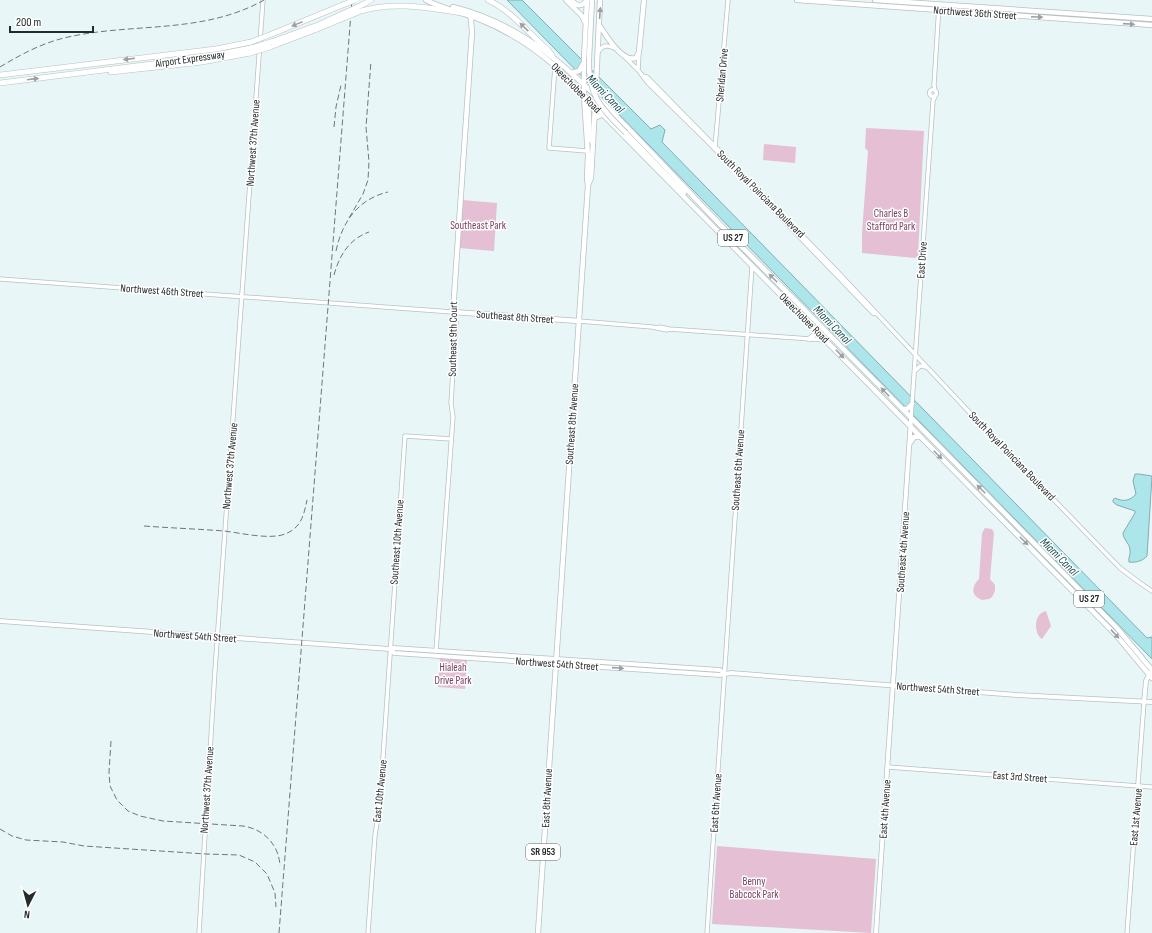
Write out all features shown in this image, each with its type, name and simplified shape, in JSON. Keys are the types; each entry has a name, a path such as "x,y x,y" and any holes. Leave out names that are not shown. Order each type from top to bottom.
{"highway":[{"name":"Airport Expressway","path":"0,75 216,49 251,42 355,0"},
{"name":"Airport Expressway","path":"0,83 200,58 250,50 270,45 317,27 361,8 371,0"},
{"path":"488,0 508,12 552,55"},
{"path":"361,8 401,6 432,8 462,13"}],"main road":[{"name":"Okeechobee Road","path":"426,0 498,28 520,40 555,66 1116,635 1151,673"},
{"name":"Okeechobee Road","path":"432,0 489,18 511,29 552,55 584,85 595,93 839,345 904,409 1120,631 1151,673"},
{"path":"566,0 581,15 585,22"},
{"path":"571,0 576,5 580,6 587,0"},
{"name":"SR 953","path":"587,0 585,22 586,60 584,96 588,185"},
{"path":"592,0 586,60 589,80 594,96 604,111 674,182 714,227"},
{"name":"SR 953","path":"588,185 591,178 600,0"},
{"path":"624,56 634,59 638,56 644,0"},
{"name":"Northwest 36th Street","path":"797,0 1152,25"},
{"name":"Northwest 36th Street","path":"875,0 1152,20"},
{"name":"Southeast 9th Court","path":"453,312 472,28 470,16"},
{"path":"1106,16 1106,22"},
{"path":"478,19 489,18"},
{"name":"Southeast 9th Court","path":"472,28 478,19"},
{"path":"1142,24 1144,21 1152,20"},
{"name":"South Royal Poinciana Boulevard","path":"599,25 616,49 624,56"},
{"path":"571,73 578,72 586,60"},
{"path":"584,85 588,100 590,139 593,143"},
{"path":"594,118 602,115"},
{"name":"Southeast 8th Avenue","path":"556,661 588,185"},
{"name":"Southeast 8th Street","path":"453,312 579,321"},
{"path":"809,339 814,335 815,329"},
{"path":"826,340 839,345"},
{"path":"904,409 912,404"},
{"name":"Southeast 4th Avenue","path":"894,686 911,417"},
{"path":"910,443 914,437 921,437"},
{"path":"997,514 1008,517"},
{"name":"Northwest 54th Street","path":"0,621 217,638 436,651 471,655 495,654 640,670 720,675 725,674 1017,695 1152,702"},
{"name":"Northwest 54th Street","path":"390,649 394,653 440,656 444,653 674,667 720,670 725,674"},
{"name":"East 8th Avenue","path":"538,933 556,661"},
{"path":"640,670 648,667 674,667"},
{"path":"1144,702 1146,681 1151,673"},
{"name":"East 4th Avenue","path":"876,933 894,686"}],"street":[{"name":"Northwest 37th Avenue","path":"198,933 217,638 263,0"},
{"name":"Sheridan Drive","path":"715,149 728,0"},
{"path":"933,90 936,94 933,96 929,93 933,90 934,85 939,5"},
{"path":"597,53 605,46 610,45 616,49"},
{"path":"638,70 639,52"},
{"name":"South Royal Poinciana Boulevard","path":"624,56 643,76 647,77 715,149 875,310 915,355 1120,568 1152,591"},
{"path":"555,66 549,148 587,151"},
{"name":"East Drive","path":"911,417 933,96"},
{"name":"Southeast 6th Avenue","path":"725,674 752,265"},
{"name":"Northwest 46th Street","path":"0,279 324,303"},
{"name":"Southeast 8th Street","path":"324,303 453,312"},
{"name":"Southeast 9th Court","path":"436,651 453,417 451,403 456,322 453,312"},
{"name":"Southeast 8th Street","path":"579,321 826,340"},
{"path":"909,348 914,366"},
{"path":"914,373 918,367 928,368"},
{"name":"Southeast 10th Avenue","path":"390,649 404,436 451,439"},
{"name":"East 10th Avenue","path":"368,933 375,834 381,787 390,649"},
{"name":"East 6th Avenue","path":"707,933 725,674"},
{"name":"East 1st Avenue","path":"1127,933 1144,702"},
{"name":"East 3rd Street","path":"888,767 1152,787"}],"green space":[{"name":"Charles B Stafford Park","path":"866,128 924,131 918,256 915,258 862,253 868,151 865,148"},
{"path":"764,144 796,147 795,163 763,160"},
{"name":"Southeast Park","path":"462,200 497,203 494,251 459,248"},
{"path":"985,528 992,529 994,533 990,579 995,585 995,591 992,597 982,600 974,594 973,591 976,582 979,579 982,533"},
{"path":"1046,611 1051,626 1042,639 1037,632 1036,624 1039,615"},
{"name":"Hialeah Drive Park","path":"440,658 467,660 465,689 438,687"},
{"name":"Benny Babcock Park","path":"717,846 876,859 871,933 712,924"}],"water":[{"name":"Miami Canal","path":"507,0 522,0 651,129 660,125 665,130 662,142 1147,638 1152,637 1152,659"},
{"path":"1135,474 1152,476 1147,556 1136,562 1129,562 1130,549 1123,533 1135,511 1117,505 1113,502 1113,500 1115,498 1126,500 1136,494 1133,481"}],"railway":[{"path":"0,67 30,50 64,38 114,30 191,23 240,11 264,0"},
{"path":"279,933 352,0"},
{"path":"349,218 363,194 368,180 369,162 366,127 371,61"},
{"path":"334,127 336,107 341,85"},
{"path":"336,251 342,231 353,213 368,200 377,195 388,192"},
{"path":"334,275 342,255 350,244 362,235 369,232"},
{"path":"144,526 279,536 285,534 298,525 305,511 307,500"},
{"path":"111,741 109,772 110,786 117,800 128,811 140,816 163,821 243,826 251,828 264,834 269,839 277,851 280,866"},
{"path":"0,829 12,836 26,840 63,842 84,846 239,855 255,862 267,874 275,893 276,907"}]}
